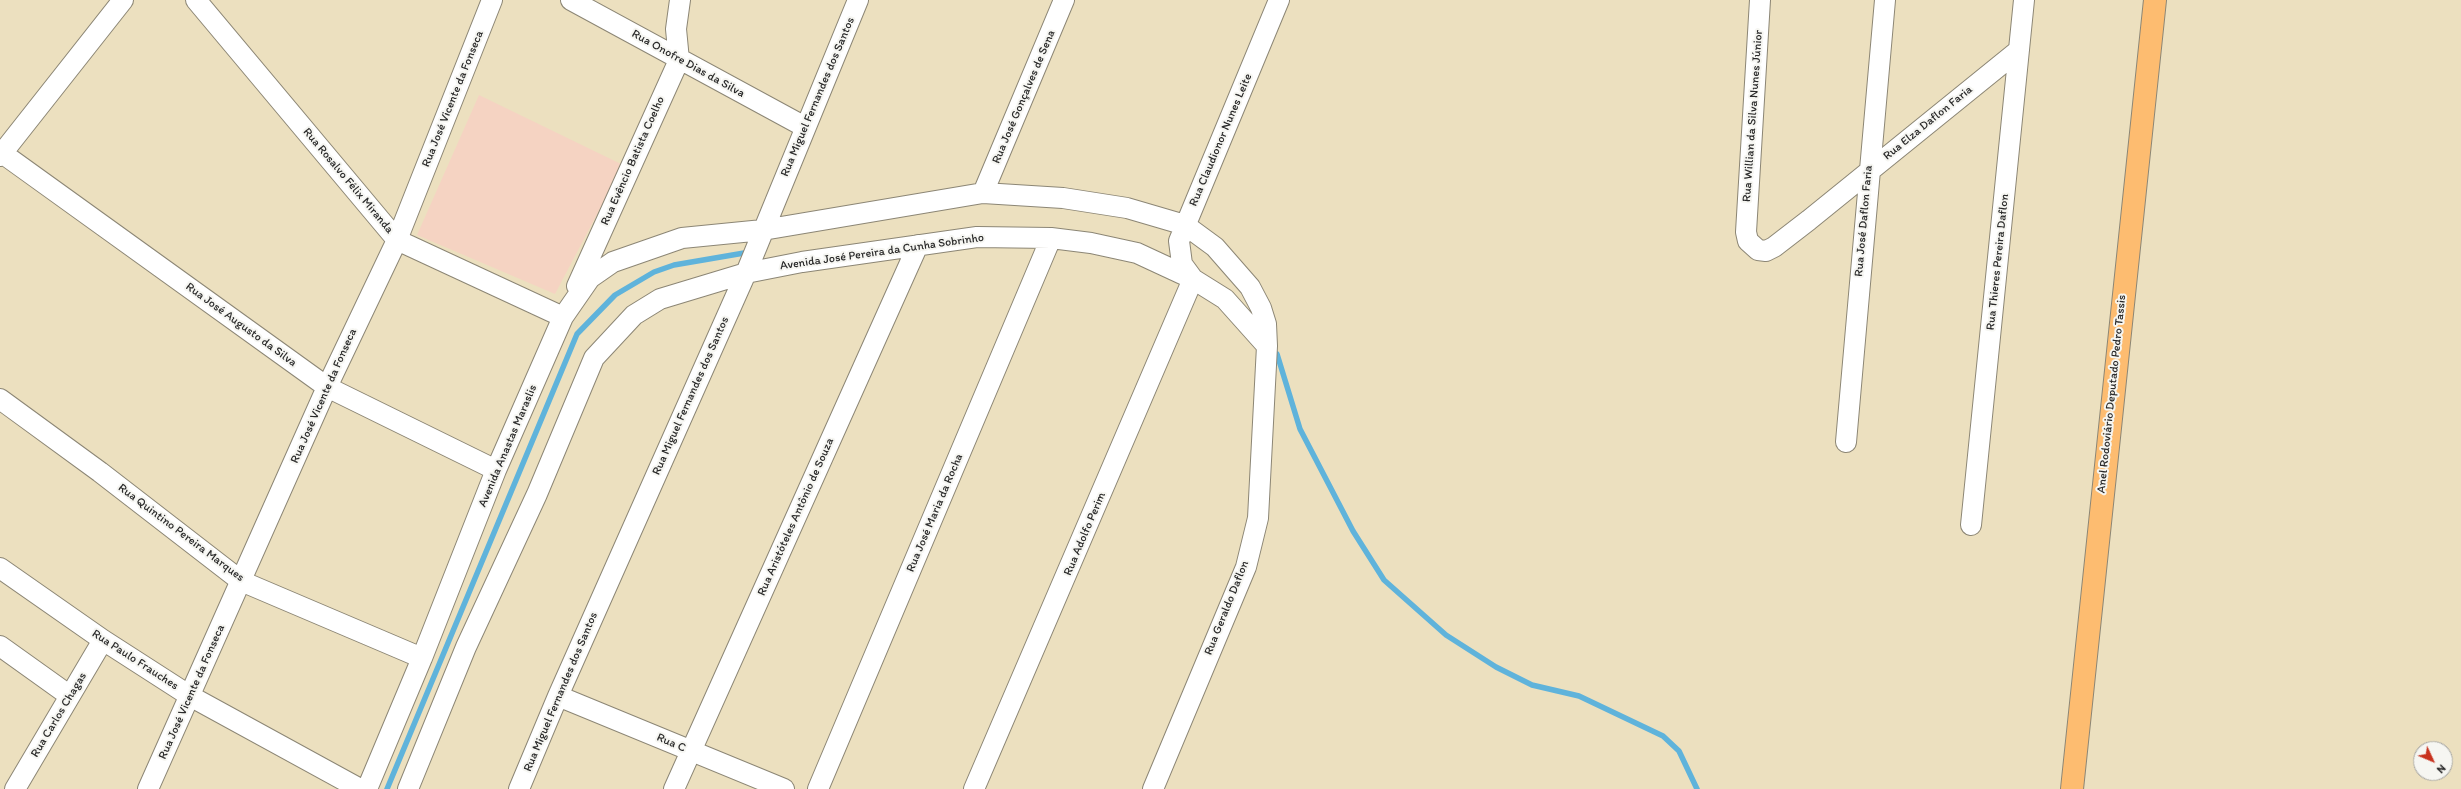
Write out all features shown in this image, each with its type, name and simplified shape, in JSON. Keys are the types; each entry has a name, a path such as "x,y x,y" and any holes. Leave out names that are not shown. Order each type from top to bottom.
{"highway":[{"name":"Anel Rodoviário Deputado Pedro Tassis","path":"2072,789 2155,0"}],"street":[{"name":"Rua José Augusto da Silva","path":"123,0 1,154 327,387 496,470"},
{"name":"Rua Rosalvo Félix Miranda","path":"196,0 397,240 563,317"},
{"name":"Rua José Vicente da Fonseca","path":"148,789 327,387 397,240 492,0"},
{"name":"Rua Onofre Dias da Silva","path":"571,0 679,60 805,127"},
{"path":"679,60 676,30 680,0"},
{"name":"Rua Miguel Fernandes dos Santos","path":"519,789 558,696 746,273 858,0"},
{"name":"Rua José Gonçalves de Sena","path":"983,193 1064,0"},
{"name":"Rua Claudionor Nunes Leite","path":"1194,278 1182,264 1179,241 1279,0"},
{"name":"Rua Willian da Silva Nunes Júnior","path":"1746,232 1760,0"},
{"name":"Rua José Daflon Faria","path":"1846,442 1868,170 1885,0"},
{"name":"Rua Thieres Pereira Daflon","path":"1971,525 2024,0"},
{"name":"Rua Elza Daflon Faria","path":"1746,232 1748,241 1758,250 1766,251 1774,247 2019,50"},
{"name":"Rua Evêncio Batista Coelho","path":"563,317 679,60"},
{"path":"763,230 983,193 1063,198 1127,208 1185,225 1215,247 1250,287 1266,324 1267,346"},
{"name":"Avenida Anastas Maraslis","path":"366,789 422,658 496,470 563,317 590,278 613,262 682,238 763,230"},
{"name":"Avenida José Pereira da Cunha Sobrinho","path":"746,273 977,237 1051,238 1091,243 1137,253 1194,278 1225,300 1267,346"},
{"name":"Rua José Maria da Rocha","path":"818,789 1051,238"},
{"name":"Rua Aristóteles Antônio de Souza","path":"674,789 918,245"},
{"path":"408,789 466,647 538,494 594,358 634,315 660,299 746,273"},
{"name":"Rua Adolfo Perim","path":"974,789 1194,278"},
{"name":"Rua Geraldo Daflon","path":"1153,789 1246,567 1258,518 1267,346"},
{"name":"Rua Quintino Pereira Marques","path":"0,399 100,472 241,581 422,658"},
{"name":"Rua Paulo Frauches","path":"0,568 103,640 190,696 360,789"},
{"name":"Rua Carlos Chagas","path":"15,789 103,640"},
{"path":"0,646 70,696"},
{"name":"Rua C","path":"558,696 784,789"}],"shaded area":[{"path":"479,95 623,165 555,294 417,235"}],"waterway":[{"path":"387,789 577,334 615,295 654,272 674,265 750,252"},
{"path":"1277,354 1300,429 1353,531 1384,580 1446,635 1496,667 1532,685 1579,696 1663,736 1679,751 1697,789"}]}
